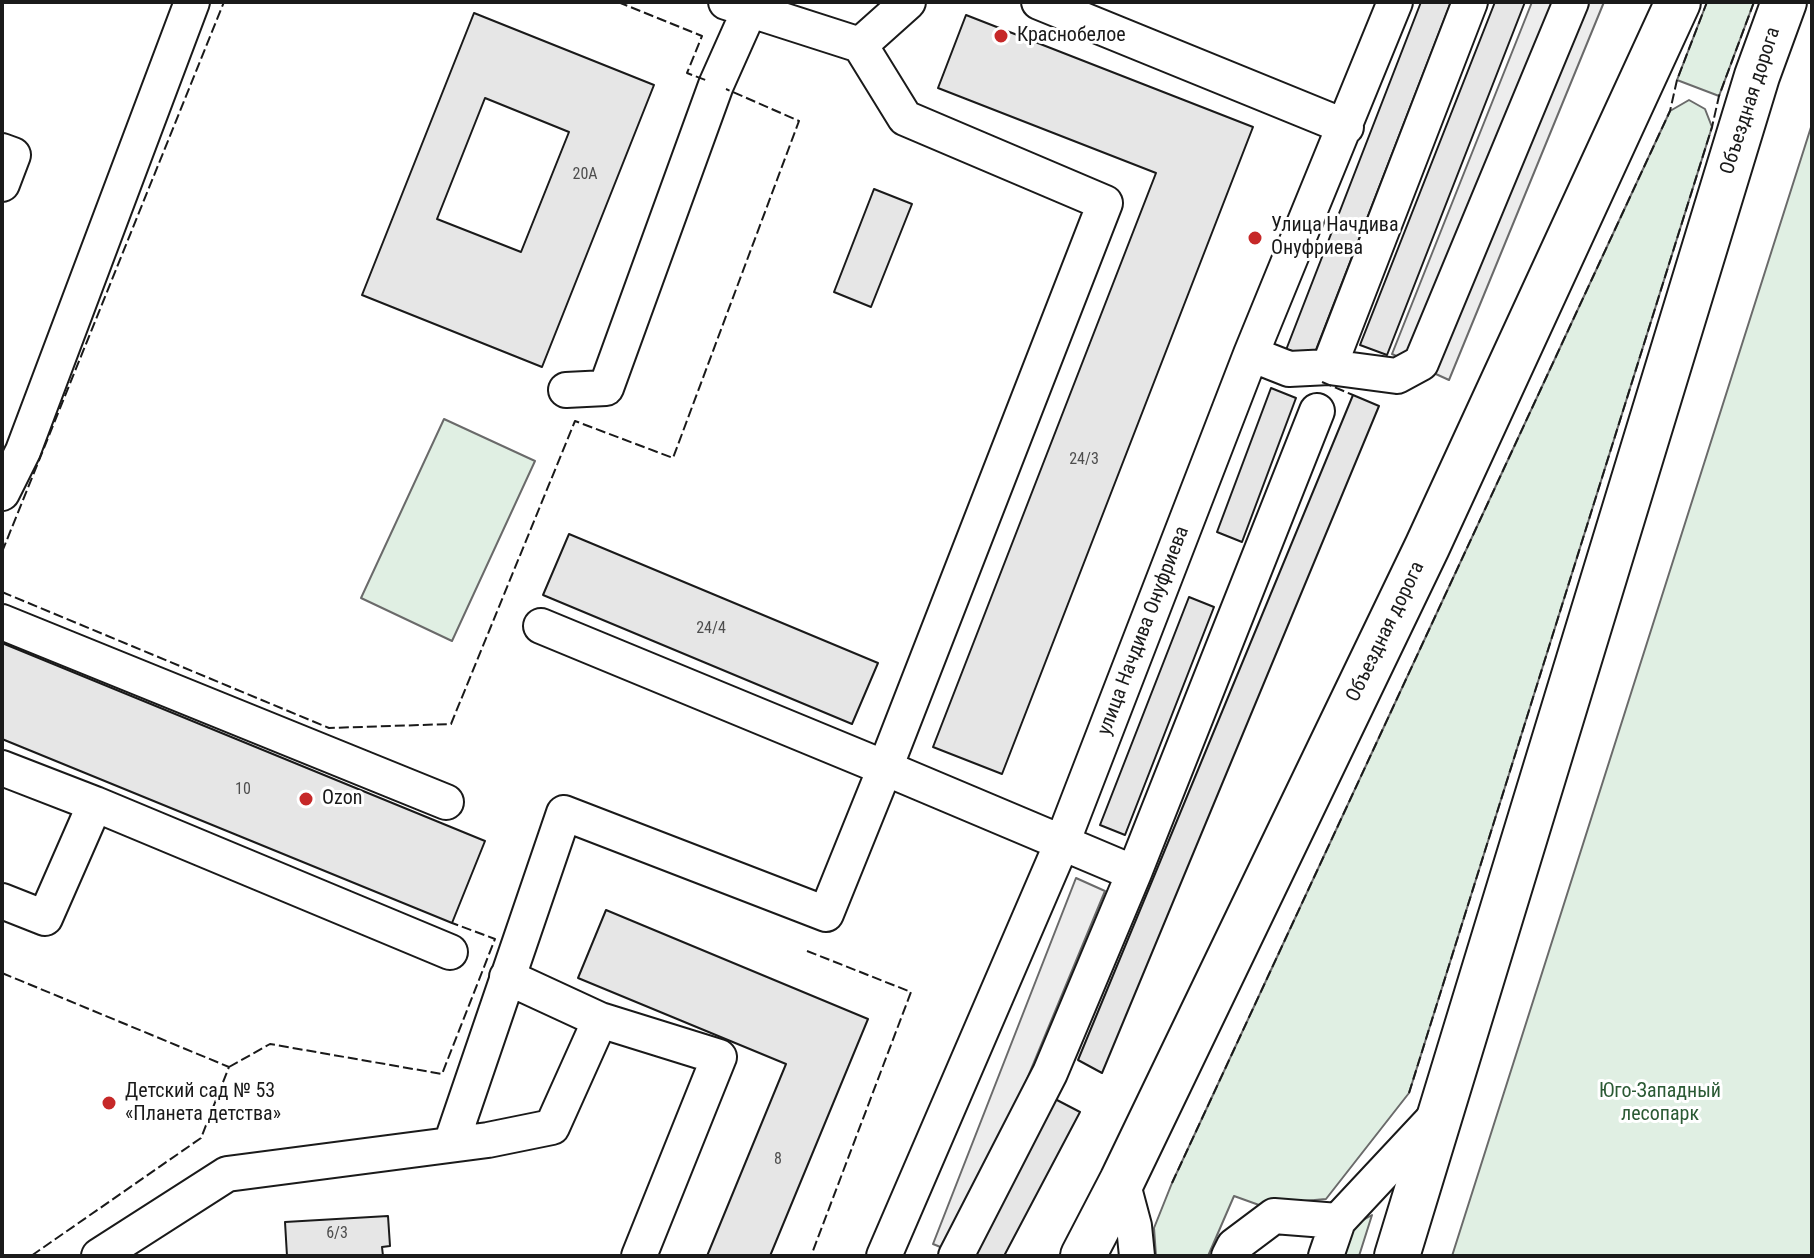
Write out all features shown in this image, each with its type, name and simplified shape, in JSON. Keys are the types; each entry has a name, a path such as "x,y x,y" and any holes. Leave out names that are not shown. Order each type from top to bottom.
{"main road":[{"name":"Объездная дорога","path":"1083,1256 1427,547 1678,2"},
{"name":"Объездная дорога","path":"1397,1256 1753,91 1784,2"}],"street":[{"path":"2,493 23,451 192,2"},
{"path":"860,45 908,2"},
{"name":"улица Начдива Онуфриева","path":"884,1256 1062,843 1251,354 1395,2"},
{"path":"1329,367 1470,2"},
{"path":"1251,354 1289,369 1329,367 1397,376 1421,363 1571,2"},
{"path":"1049,4 1346,127"},
{"path":"451,1144 564,813 826,914 1105,203 905,118 860,45 737,7 716,85 606,388 566,390"},
{"path":"2,151 13,155 2,184"},
{"path":"956,1256 1050,1073 1134,873 1317,411"},
{"path":"2,622 446,802"},
{"path":"541,626 1134,873"},
{"path":"2,768 450,952"},
{"path":"2,901 45,918 95,804"},
{"path":"507,977 600,1020 719,1057 639,1256"},
{"path":"99,1256 227,1174 488,1140 552,1127 600,1020"},
{"path":"1326,1256 1338,1221 1441,1110"},
{"path":"1122,1181 1134,1226 1137,1256"},
{"path":"1229,1256 1234,1246 1274,1216 1338,1221"}],"green space":[{"path":"1707,2 1754,2 1719,96 1677,80"},
{"path":"1689,100 1705,109 1712,127 1409,1093 1326,1199 1259,1205 1234,1196 1208,1256 1156,1256 1154,1228 1172,1183 1670,111"},
{"name":"Юго-Западный лесопарк","path":"1812,124 1812,1256 1452,1256"},
{"path":"444,419 535,461 452,641 361,598"},
{"path":"1372,1215 1359,1256 1341,1256 1351,1227"}],"shaded area":[{"path":"1532,2 1604,2 1449,380 1392,354"},
{"path":"1076,878 1105,891 955,1253 933,1244"}],"building":[{"path":"1421,2 1451,2 1312,360 1286,350"},
{"path":"1495,2 1525,2 1387,355 1360,345"},
{"path":"474,13 654,85 542,367 362,295","holes":["485,98 569,132 521,252 437,219"]},
{"path":"966,15 1253,127 1002,774 933,747 1156,173 938,88"},
{"path":"874,189 912,204 871,307 834,292"},
{"path":"1271,388 1296,398 1242,542 1217,532"},
{"path":"1353,395 1379,406 1102,1073 1078,1060"},
{"path":"569,534 878,663 852,724 543,595"},
{"path":"1189,597 1214,607 1125,835 1100,825"},
{"path":"2,643 485,841 452,923 2,739"},
{"path":"606,910 868,1019 770,1256 707,1256 786,1064 578,978"},
{"path":"1055,1099 1080,1112 1004,1256 972,1256"},
{"path":"388,1216 390,1246 382,1247 383,1256 287,1256 285,1222"}],"fence":[{"path":"2,552 224,2"},
{"path":"618,2 702,36 687,73 708,81"},
{"path":"1172,1183 1670,111 1677,80 1707,2"},
{"path":"1409,1093 1712,127 1719,96 1754,2"},
{"path":"2,592 329,728 451,724 575,421 673,458 799,121 726,89"},
{"path":"1322,382 1353,395"},
{"path":"229,1067 270,1044 442,1074 495,939 452,923"},
{"path":"807,951 911,992 811,1256"},
{"path":"2,973 229,1067 201,1138 31,1256"}],"place":[{"name":"Краснобелое","path":"1001,36"},
{"name":"Улица Начдива Онуфриева","path":"1255,238"},
{"name":"Ozon","path":"306,799"},
{"name":"Детский сад № 53 «Планета детства»","path":"109,1103"}]}
